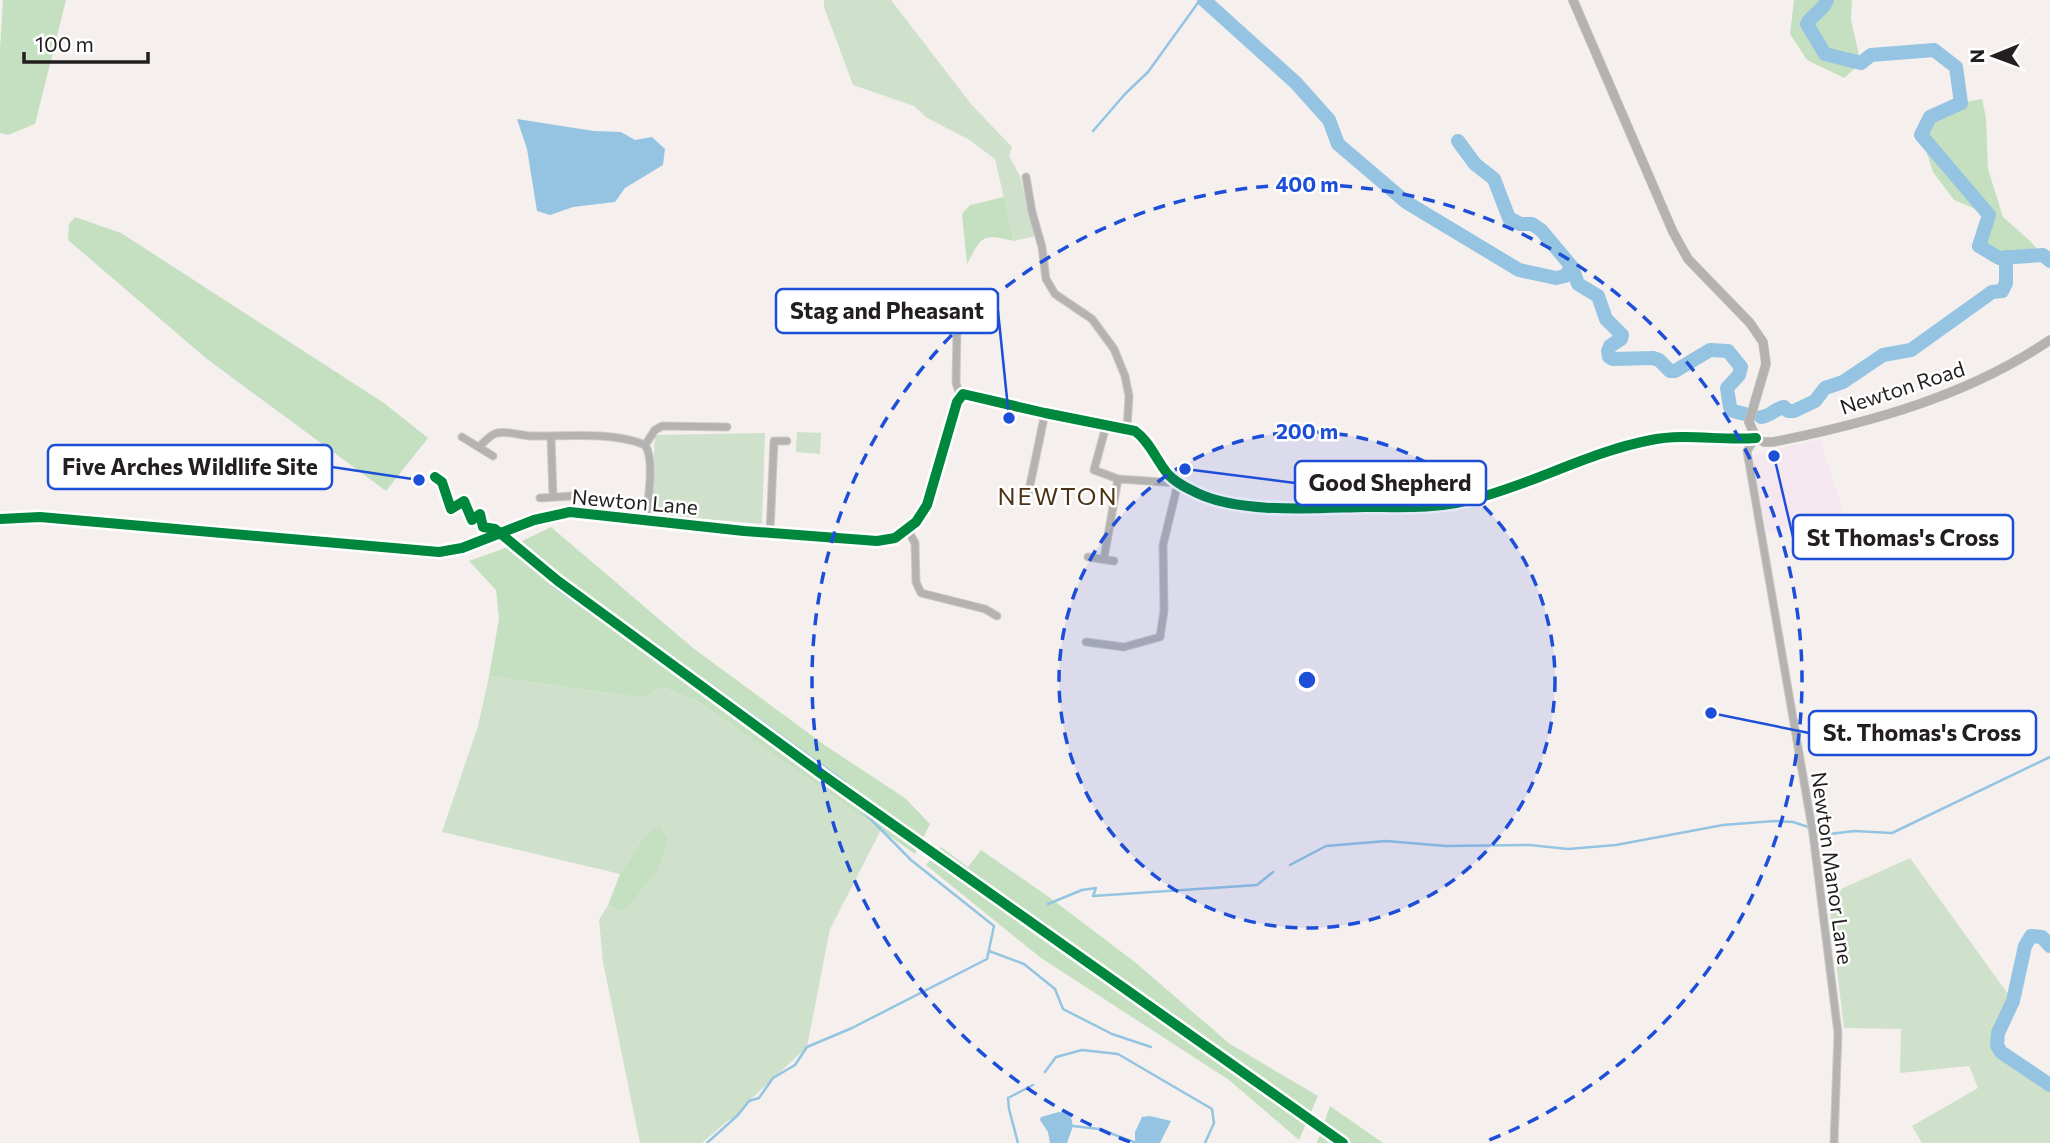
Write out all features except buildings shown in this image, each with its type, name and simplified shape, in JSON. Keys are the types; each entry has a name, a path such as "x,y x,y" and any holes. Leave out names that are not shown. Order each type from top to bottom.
{"street":[{"path":"1573,0 1673,232 1688,259 1750,323 1763,342 1766,364 1749,422 1756,438"},
{"path":"1026,177 1031,212 1042,247 1046,279 1055,294 1092,319 1114,348 1125,376 1129,396 1126,429"},
{"path":"957,330 956,383 963,394 1135,431 1178,483"},
{"name":"Newton Road","path":"1178,483 1215,500 1247,505 1315,508 1444,506 1472,500 1625,446 1653,439 1684,436 1756,438 1773,442 1915,406 1994,373 2026,357 2050,340"},
{"path":"963,394 927,505 908,530 915,543 916,582 921,593 985,609 997,616"},
{"path":"1028,495 1045,413"},
{"path":"645,445 655,430 662,426 727,428"},
{"path":"1106,426 1094,470 1118,479 1178,483"},
{"path":"480,446 500,433 551,437 584,436 635,441 645,445 650,452 646,519"},
{"path":"462,437 493,456"},
{"path":"551,437 553,497"},
{"name":"Newton Manor Lane","path":"1756,438 1747,451 1813,834 1838,1033 1834,1143"},
{"path":"771,533 774,441 787,441"},
{"path":"1104,558 1118,479"},
{"path":"1086,642 1124,647 1160,637 1164,611 1163,545 1178,483"},
{"path":"540,498 572,496"},
{"name":"Newton Lane","path":"0,519 40,517 439,552 462,548 542,517 570,512 744,531 877,541 895,538 908,530"},
{"path":"1088,557 1114,561"}],"shaded area":[{"path":"1820,439 1844,513 1767,533 1753,462 1755,454"}],"green space":[{"path":"3,0 66,0 35,124 8,135 0,133"},
{"path":"824,0 891,0 971,104 1012,147 1009,156 1020,176 1035,236 1014,241 995,159 968,139 927,118 914,106 853,85 824,7"},
{"path":"1794,0 1852,0 1851,20 1861,63 1844,78 1807,60 1790,34"},
{"path":"1982,99 1986,118 1988,169 2003,217 2043,255 1999,258 1979,246 1989,215 1954,200 1933,172 1921,135 1930,117 1961,103"},
{"path":"1004,197 1014,241 995,237 984,239 976,247 967,264 962,214 970,205"},
{"path":"75,217 121,233 384,403 428,438 386,491 207,359 68,240 69,224"},
{"path":"797,432 821,433 820,454 796,452"},
{"path":"765,433 762,524 651,514 655,435"},
{"path":"551,527 693,648 826,746 905,798 930,824 915,854 699,702 662,687 643,698 489,676 499,619 496,590 469,561 516,544"},
{"path":"489,676 643,698 662,687 699,702 881,830 830,929 807,1047 749,1101 738,1115 702,1143 640,1143 603,962 599,920 608,905 623,912 644,836 620,874 442,832 478,726"},
{"path":"660,826 668,840 657,871 623,912 608,905 620,874 644,836"},
{"path":"941,847 968,867 981,850 1136,963 1230,1044 1318,1096 1299,1140 1229,1080 1041,958 926,865"},
{"path":"1910,858 2013,1001 2001,1026 1998,1046 2001,1052 2043,1079 2050,1087 2050,1143 1922,1143 1912,1126 1978,1088 1969,1066 1900,1073 1901,1029 1844,1028 1828,895"},
{"path":"1330,1106 1383,1143 1317,1143"}],"water":[{"path":"517,119 594,131 621,132 635,140 652,137 665,149 663,165 625,188 615,202 573,207 550,215 537,211 527,149"},
{"path":"1059,1112 1070,1113 1073,1126 1067,1143 1050,1143 1048,1132 1040,1120 1041,1117"},
{"path":"1142,1117 1171,1121 1160,1143 1135,1143 1135,1132"}],"waterway":[{"path":"1093,131 1148,72 1200,0"},
{"path":"1204,0 1296,83 1329,120 1338,144 1406,202 1519,270 1556,278 1565,276 1572,267 1578,284 1598,296 1606,319 1622,335 1621,339 1610,346 1609,357 1653,358 1670,371 1675,371 1710,350 1728,351 1741,367 1739,375 1727,388 1730,407 1733,411 1745,414"},
{"path":"1827,0 1807,24 1825,54 1861,63 1871,55 1934,50 1956,67 1961,103 1930,117 1921,135 1989,215 1979,246 1999,258 2043,255 2050,261"},
{"path":"1458,141 1475,164 1494,179 1509,218 1520,224 1532,224 1541,230 1572,267"},
{"path":"1761,417 1784,407 1788,411 1794,411 1815,401 1825,388 1843,382 1883,355 1911,350 1992,292 2002,291 2006,283 2006,257"},
{"path":"552,585 636,645"},
{"path":"643,636 845,782"},
{"path":"1290,865 1326,846 1386,841 1446,846 1530,845 1568,849 1616,845 1723,825 1774,821 1793,822 1830,834 1854,831 1892,833 2050,757"},
{"path":"707,1143 738,1115 749,1101 759,1098 773,1078 795,1065 807,1047 852,1028 987,959 994,926 911,860 845,793"},
{"path":"1048,904 1082,890 1096,888 1093,896 1257,885 1273,872"},
{"path":"2050,946 2042,937 2031,936 2025,946 2013,1001 1998,1033 1997,1045 2001,1052 2050,1085"},
{"path":"989,951 1024,964 1055,989 1063,1009 1112,1034 1151,1047"},
{"path":"1045,1072 1056,1057 1082,1050 1118,1054 1212,1109 1214,1123 1205,1143"},
{"path":"1018,1143 1008,1098 1033,1085"},
{"path":"1073,1126 1099,1129 1134,1142"}],"cycle path":[{"path":"0,519 40,517 439,552 462,548 534,520 570,512 744,531 877,541 895,538 916,522 927,505 957,402 963,394 1135,431 1170,476 1185,487 1215,500 1257,507 1444,505 1493,494 1605,452 1651,440 1677,437 1756,438"},
{"path":"435,477 442,482 451,509 464,501 472,520 480,514 483,527 495,529 558,581 827,778 1343,1143"}],"place":[{"name":"Stag and Pheasant","path":"1009,418"},
{"name":"St Thomas's Cross","path":"1774,456"},
{"name":"Good Shepherd","path":"1185,469"},
{"name":"Five Arches Wildlife Site","path":"419,480"},
{"name":"St. Thomas's Cross","path":"1711,713"}],"district":[{"name":"NEWTON","path":"1058,495"}]}
